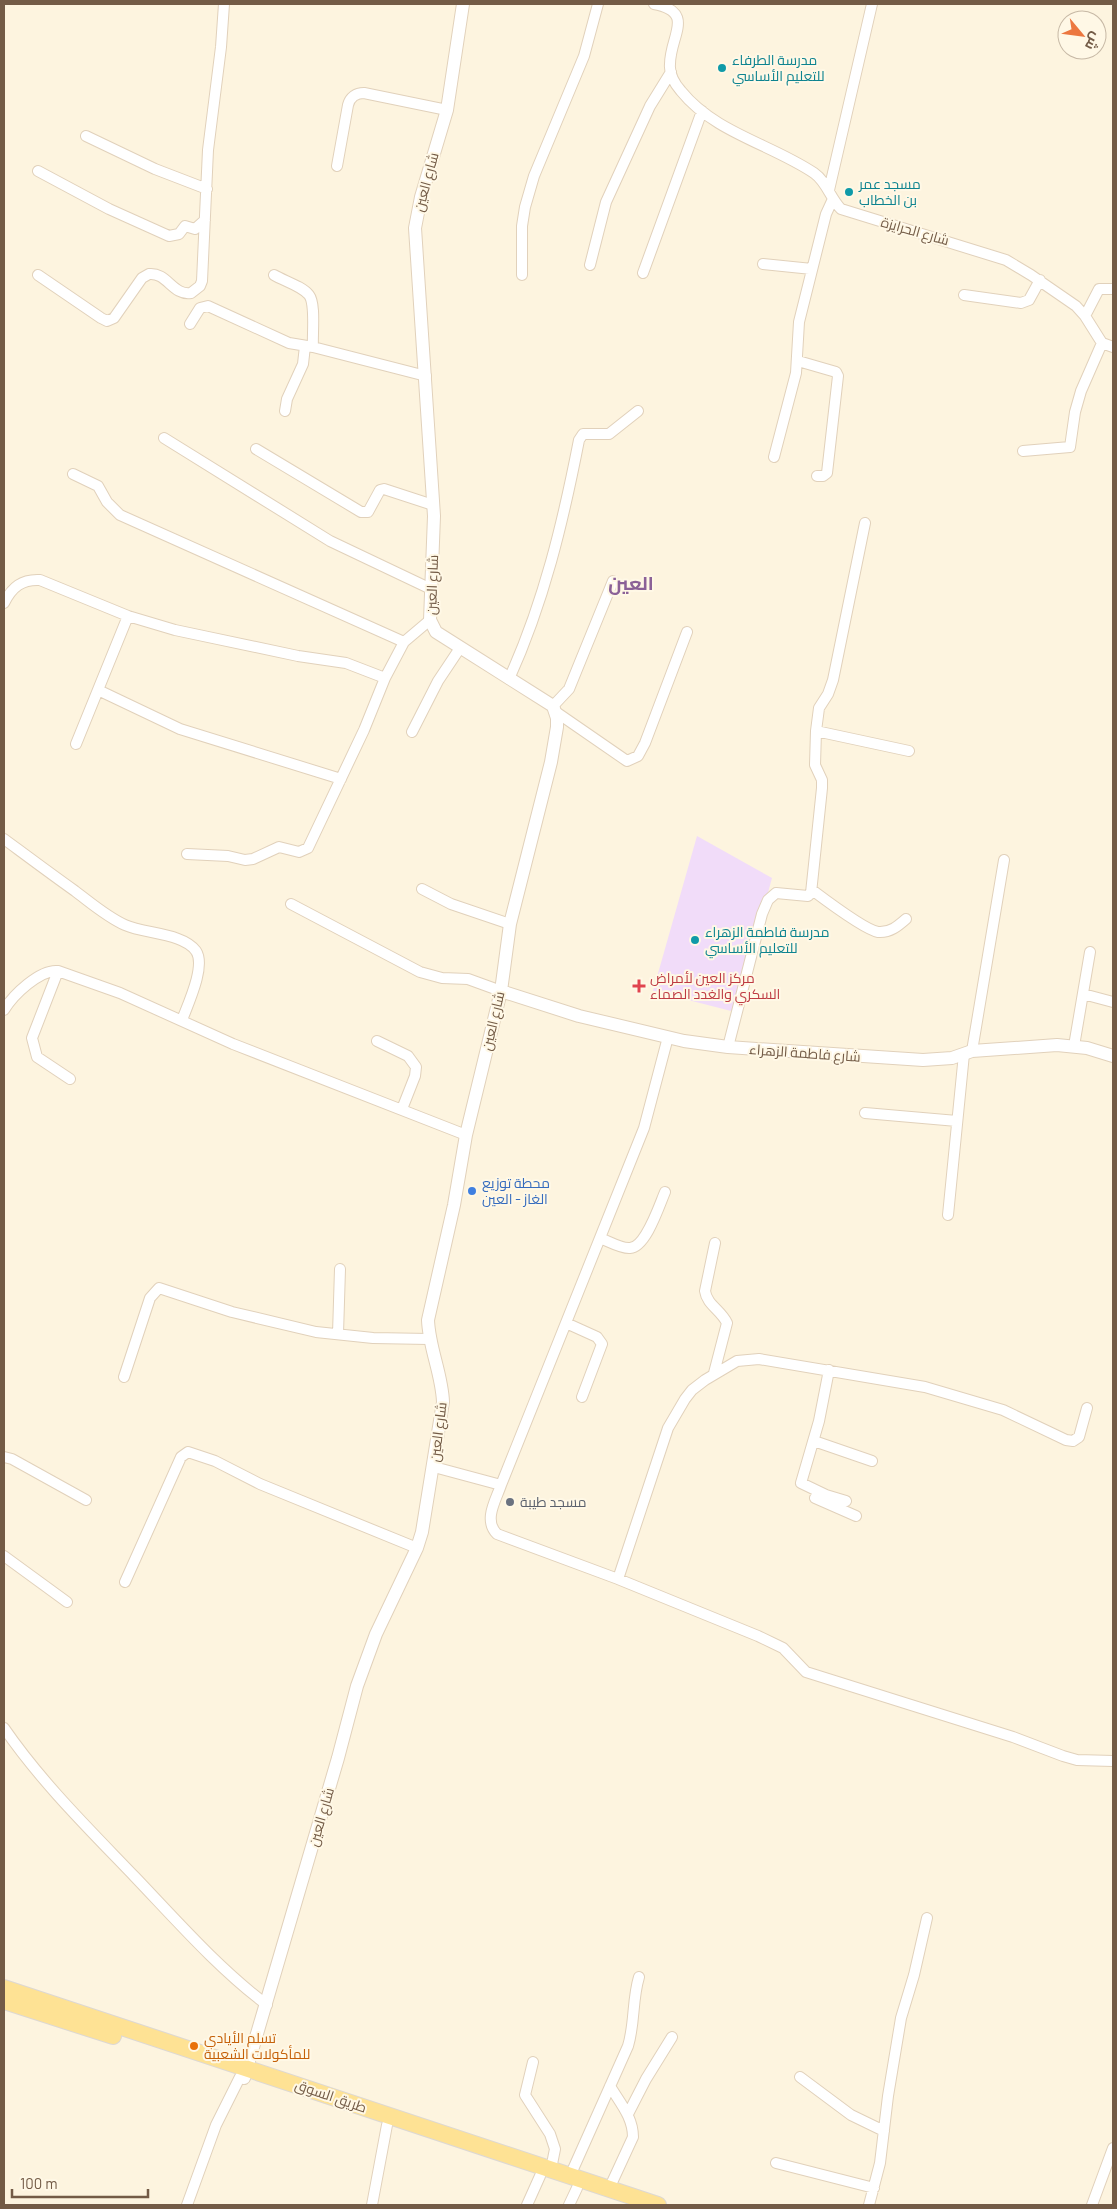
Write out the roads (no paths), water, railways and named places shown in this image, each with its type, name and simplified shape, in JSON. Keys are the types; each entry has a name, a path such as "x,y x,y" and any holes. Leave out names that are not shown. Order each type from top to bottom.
{"main road":[{"name":"طريق السوق","path":"4,1988 387,2125 546,2172"},
{"name":"طريق السوق","path":"4,2001 244,2074 546,2172 628,2205"},
{"name":"طريق السوق","path":"574,2182 609,2189 658,2205"}],"street":[{"path":"38,275 100,318 111,320 142,278 149,274 160,276 180,293 191,293 196,290 202,281 210,130 221,47 224,4"},
{"name":"شارع العين","path":"244,2074 267,2004 368,1653 417,1548 422,1532 443,1402 442,1387 429,1339 428,1320 454,1204 466,1135 501,991 510,924 551,762 557,728 554,709 436,632 430,620 433,505 426,376 415,259 415,228 421,196 447,110 463,4"},
{"path":"522,275 522,226 525,207 550,135 584,56 598,4"},
{"path":"654,4 673,10 678,16 678,26 670,64 673,80 682,93 702,111 725,127 759,145 787,156 816,175 829,190 832,200 826,214 799,322 798,361 774,457"},
{"path":"829,190 872,4"},
{"path":"590,265 606,202 650,106 671,72"},
{"path":"337,166 348,105 357,94 364,93 447,110"},
{"path":"643,273 702,111"},
{"path":"86,136 155,169 207,189"},
{"path":"38,171 115,212 169,236 179,234 185,226 194,229 205,220"},
{"name":"شارع الحرايزة","path":"832,200 841,209 989,253 1006,260 1066,298 1085,316 1102,343"},
{"path":"764,264 812,269"},
{"path":"274,275 304,291 310,296 312,304 308,346 285,411"},
{"path":"964,295 1021,304 1029,300 1040,280"},
{"path":"1085,316 1099,289 1113,289"},
{"path":"190,324 200,308 208,306 282,340 426,376"},
{"path":"1023,451 1070,447 1075,412 1081,391 1102,343 1113,348"},
{"path":"798,361 836,372 838,376 827,473 823,476 817,476"},
{"path":"509,678 534,619 555,552 579,440 583,434 609,434 638,411"},
{"path":"164,438 330,541 431,589"},
{"path":"256,449 361,512 368,512 380,490 384,489 433,505"},
{"path":"72,474 98,486 107,502 120,515 404,642"},
{"path":"728,1047 768,900 771,896 782,892 808,896 812,890 822,788 822,780 815,765 818,708 828,694 833,680 866,523"},
{"path":"4,603 13,588 19,584 26,581 40,580 128,616 175,630 305,658 346,663 385,678"},
{"path":"613,581 570,689 554,709 627,760 638,756 645,742 687,632"},
{"path":"76,744 128,616"},
{"path":"188,854 228,856 245,860 253,859 264,852 279,847 298,852 308,848 341,779 385,678 404,642 430,620"},
{"path":"412,732 438,681 460,648"},
{"path":"98,690 180,729 341,779"},
{"path":"816,731 909,751"},
{"path":"4,839 106,914 134,928 170,936 190,945 196,951 199,957 200,969 182,1020"},
{"path":"948,1215 957,1121 1004,860"},
{"path":"422,888 452,904 510,924"},
{"path":"812,890 840,911 877,932 892,930 906,919"},
{"path":"290,904 420,972 442,978 468,979 501,991"},
{"path":"1074,1046 1090,952"},
{"path":"4,1010 16,994 40,976 48,971 58,971 120,993 233,1044 466,1135"},
{"path":"58,971 32,1038 37,1056 70,1079"},
{"name":"شارع فاطمة الزهراء","path":"501,991 578,1016 668,1038 728,1047 942,1060 968,1052 1038,1046 1074,1046 1096,1050 1113,1056"},
{"path":"1083,994 1113,1002"},
{"path":"668,1038 644,1128 501,1485 490,1516 492,1529 497,1534 618,1579 783,1648 806,1672 1013,1737 1063,1756 1077,1760 1113,1761"},
{"path":"377,1041 408,1056 414,1063 416,1072 402,1109"},
{"path":"866,1113 957,1121"},
{"path":"600,1238 629,1249 636,1246 646,1236 665,1192"},
{"path":"714,1373 727,1323 724,1316 706,1298 704,1291 715,1243"},
{"path":"338,1334 337,1298 340,1268"},
{"path":"124,1377 150,1298 159,1288 232,1312 316,1332 429,1339"},
{"path":"566,1323 597,1337 602,1344 582,1396"},
{"path":"618,1579 668,1428 677,1410 692,1390 714,1373 737,1362 747,1359 776,1360 904,1382 1002,1410 1066,1440 1073,1441 1079,1436 1086,1408"},
{"path":"830,1370 814,1441 800,1489 804,1493 856,1516"},
{"path":"814,1441 872,1461"},
{"path":"125,1582 180,1458 188,1452 215,1461 260,1484 417,1548"},
{"path":"4,1457 12,1459 86,1500"},
{"path":"434,1467 501,1485"},
{"path":"801,1483 826,1495 846,1501"},
{"path":"4,1556 67,1602"},
{"path":"4,1728 38,1775 91,1832 180,1925 248,1990 267,2004"},
{"path":"870,2205 880,2163 901,2018 914,1975 927,1918"},
{"path":"569,2205 574,2182 610,2086 620,2067 634,2029 634,1994 639,1977"},
{"path":"628,2114 646,2079 672,2037"},
{"path":"526,2205 546,2172 555,2149 550,2134 525,2095 533,2062"},
{"path":"186,2205 216,2125 244,2074"},
{"path":"800,2077 851,2115 884,2131"},
{"path":"609,2189 633,2137 633,2128 628,2114 610,2086"},
{"path":"372,2205 387,2125"},
{"path":"1092,2205 1110,2165 1113,2148"},
{"path":"776,2163 874,2188"}],"place":[{"name":"مدرسة الطرفاء للتعليم الأساسي","path":"722,68"},
{"name":"مسجد عمر بن الخطاب","path":"849,192"},
{"name":"مدرسة فاطمة الزهراء للتعليم الأساسي","path":"695,940"},
{"name":"مركز العين لأمراض السكري والغدد الصماء","path":"639,986"},
{"name":"محطة توزيع الغاز - العين","path":"472,1191"},
{"name":"مسجد طيبة","path":"510,1502"},
{"name":"تسلم الأيادي للمأكولات الشعبية","path":"194,2046"}],"district":[{"name":"العين","path":"631,583"}]}
